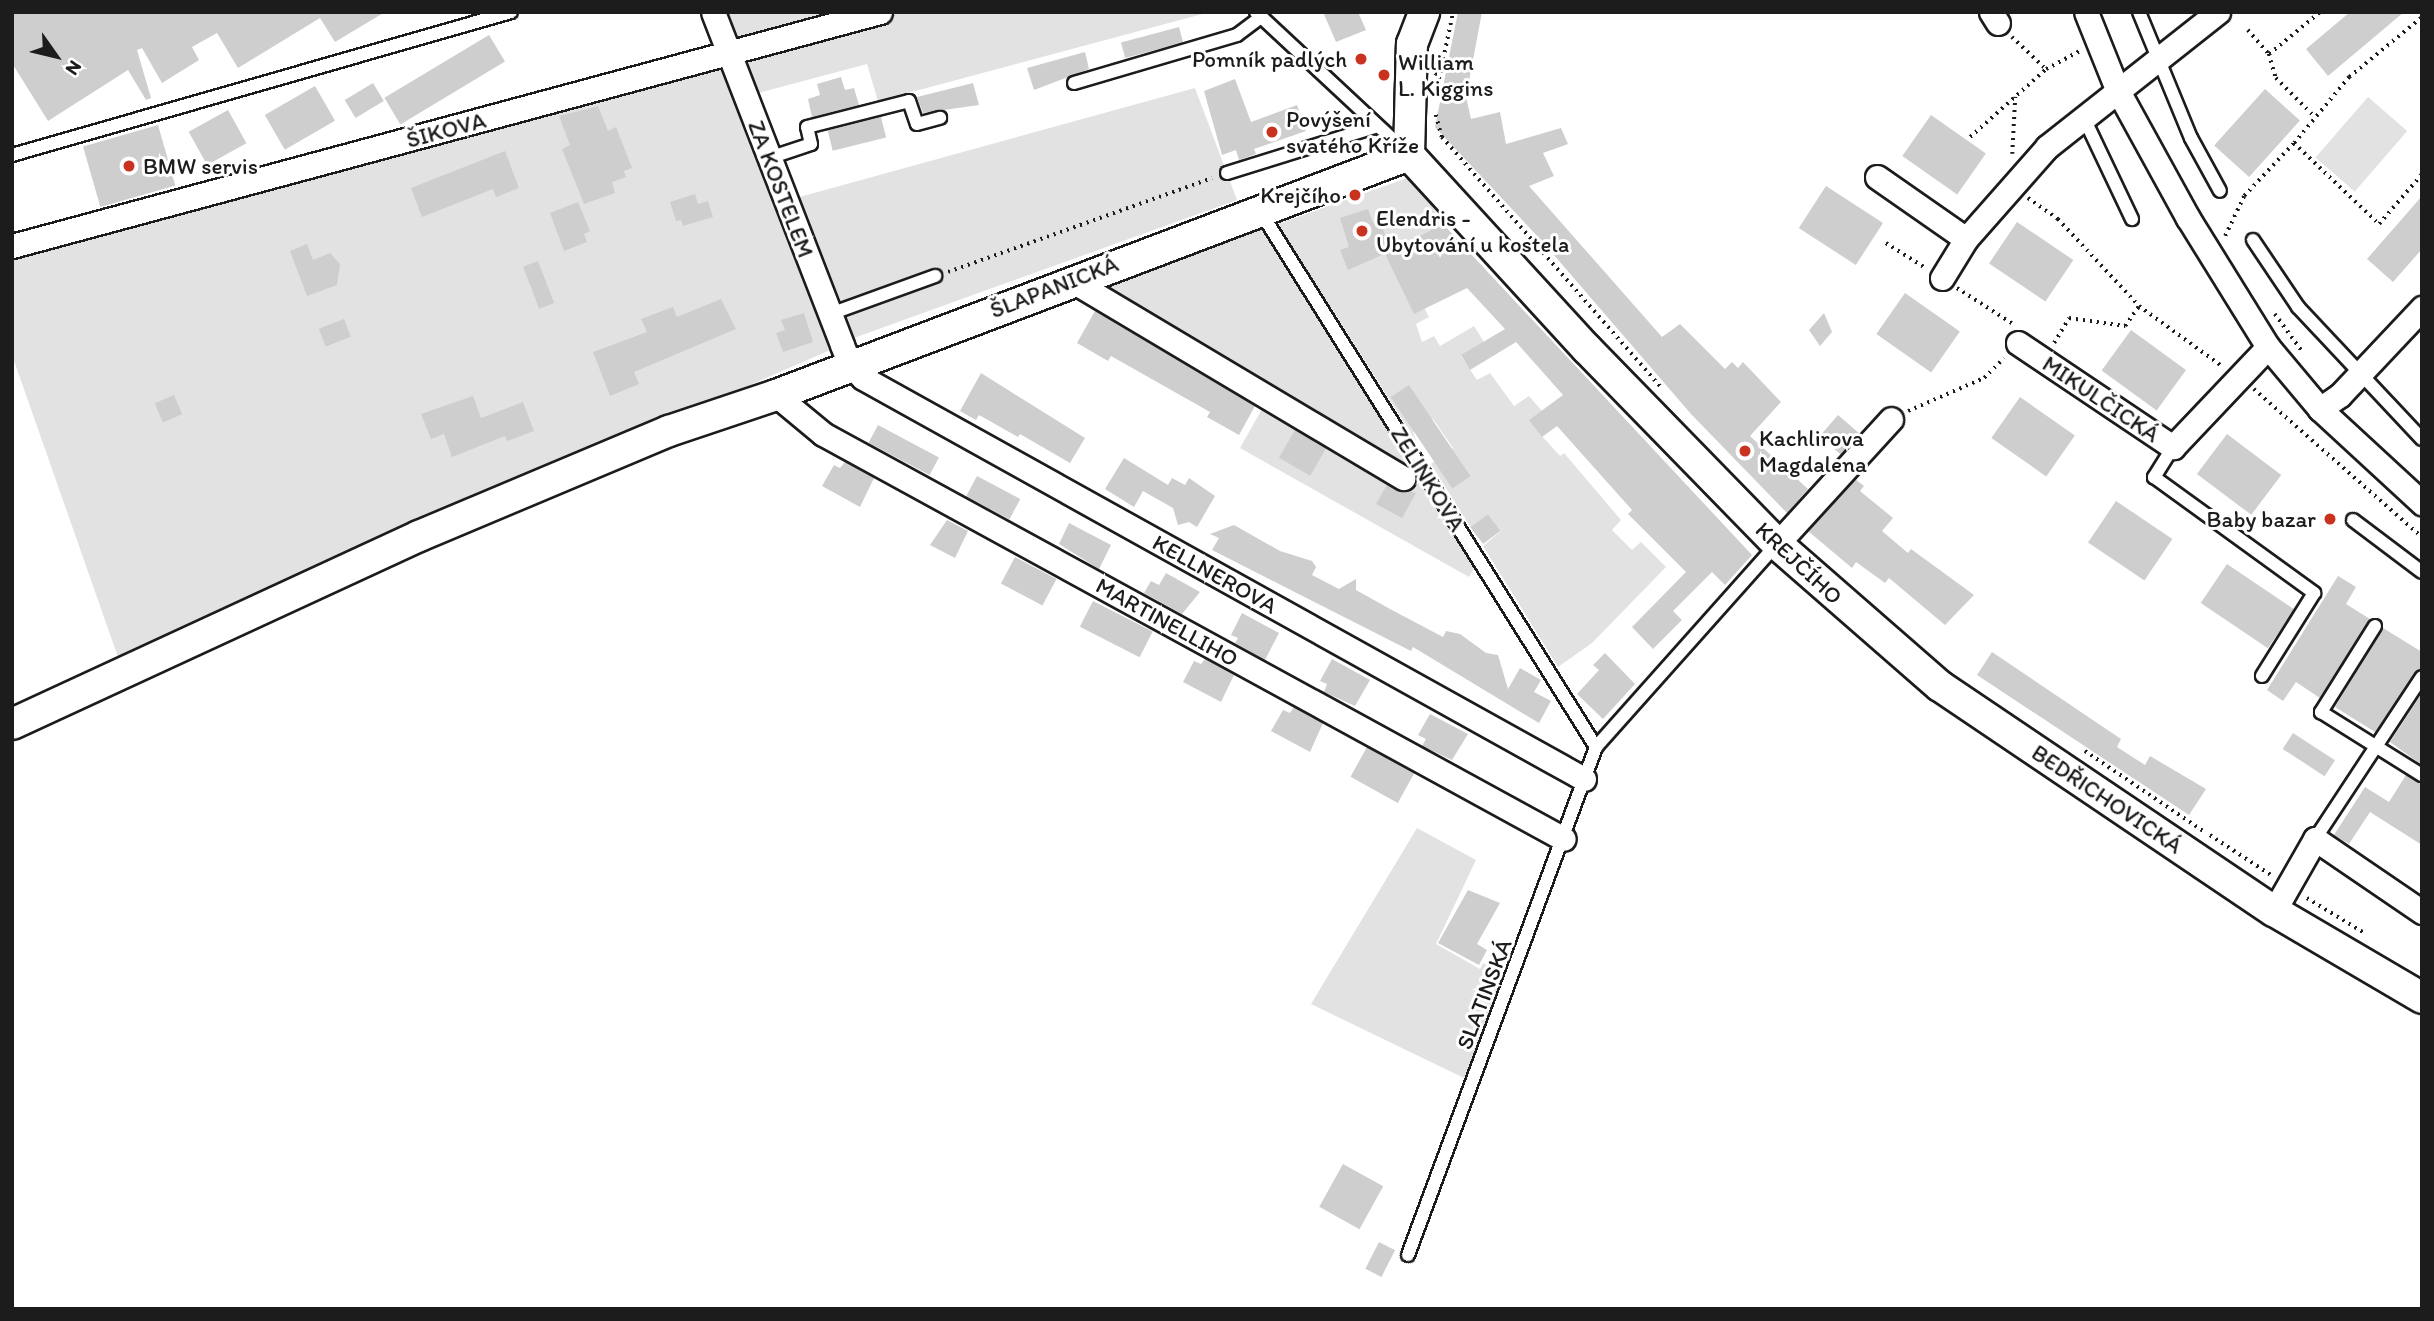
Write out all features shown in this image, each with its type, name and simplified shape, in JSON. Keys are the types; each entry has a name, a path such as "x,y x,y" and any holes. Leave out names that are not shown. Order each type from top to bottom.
{"street":[{"name":"ZA KOSTELEM","path":"713,12 850,365"},
{"name":"ŠIKOVA","path":"12,246 880,12"},
{"path":"1409,155 1412,44 1423,12"},
{"path":"2086,12 2117,89 2188,218 2268,347 2320,409 2422,503"},
{"path":"1942,278 1966,239 2047,147 2117,89 2218,12"},
{"name":"ŠLAPANICKÁ","path":"12,724 419,536 700,422 1071,280 1409,155"},
{"name":"KREJČÍHO","path":"1409,155 1587,349 1777,544 1940,686"},
{"path":"1877,177 1966,239"},
{"name":"ZELINKOVA","path":"1071,280 1404,478"},
{"path":"2320,409 2360,375 2422,308"},
{"name":"MIKULČICKÁ","path":"2018,343 2173,447 2268,347"},
{"name":"KELLNEROVA","path":"850,365 863,378 1584,779"},
{"name":"MARTINELLIHO","path":"776,395 823,434 1564,839"},
{"path":"1777,544 1891,419"},
{"name":"BEDŘICHOVICKÁ","path":"1940,686 2281,899 2422,998"},
{"path":"2281,899 2315,839 2419,905"}],"lane":[{"path":"12,155 511,12"},
{"path":"2139,12 2157,60 2220,191"},
{"path":"1074,83 1192,51 1237,35 1259,15 1308,64 1409,155"},
{"path":"769,158 811,144 807,127 909,101 916,124 940,118"},
{"path":"2084,118 2132,219"},
{"path":"1227,173 1378,126"},
{"name":"ZELINKOVA","path":"1260,211 1596,747"},
{"path":"2253,240 2298,307 2422,439"},
{"path":"830,314 935,276"},
{"path":"2173,447 2154,477 2314,593 2262,676"},
{"path":"2353,520 2422,572"},
{"path":"1596,747 1777,544"},
{"path":"2375,626 2321,712 2422,775"},
{"path":"2315,839 2422,677"},
{"name":"SLATINSKÁ","path":"1408,1255 1596,747"}],"path":[{"path":"1436,100 1440,80 1435,74 1440,73 1453,12"},
{"path":"2269,54 2320,12"},
{"path":"2223,241 2244,196 2294,143 2349,77 2422,17"},
{"path":"1994,18 2046,69"},
{"path":"2248,30 2269,54 2276,78 2314,117"},
{"path":"1970,137 2046,69 2080,52"},
{"path":"2015,97 2010,186 2058,219 2139,306 2237,377 2422,537"},
{"path":"1435,109 1442,137 1672,398"},
{"path":"2294,143 2379,223 2422,174"},
{"path":"935,276 1227,173"},
{"path":"1886,243 2026,332 1984,378 1891,419"},
{"path":"2050,350 2069,318 2125,326 2139,306"},
{"path":"2270,307 2309,360"},
{"path":"2082,749 2281,899 2377,941"}],"shaded area":[{"path":"701,12 1210,12 878,101 867,64 751,95 842,345 119,660 12,355 12,252 717,60"},
{"path":"1195,88 1237,200 851,339 796,198"},
{"path":"2368,97 2407,131 2355,191 2316,157"},
{"path":"1413,176 1443,224 1424,236 1421,310 1425,309 1429,317 1416,324 1422,342 1434,336 1440,346 1474,326 1484,342 1461,356 1477,380 1490,373 1514,406 1529,396 1542,411 1542,436 1560,456 1564,453 1621,520 1612,530 1632,550 1641,542 1666,567 1592,643 1558,667 1483,546 1501,531 1488,514 1471,528 1431,464 1453,448 1433,419 1413,432 1417,443 1278,224"},
{"path":"1263,229 1476,564 1469,577 1240,448 1266,402 1086,294"},
{"path":"1417,828 1476,860 1436,944 1480,969 1483,963 1506,976 1466,1079 1311,1004"}],"building":[{"path":"12,12 385,12 335,42 320,18 238,68 217,33 192,47 199,60 162,83 142,48 137,50 151,98 146,100 128,70 48,121 12,63"},
{"path":"1323,12 1358,12 1366,30 1336,42"},
{"path":"1458,12 1482,12 1466,97 1471,119 1500,112 1506,144 1561,128 1568,144 1543,153 1554,176 1529,186 1662,337 1680,324 1725,369 1732,362 1738,368 1743,362 1781,402 1750,436 1808,489 1787,513 1691,414 1541,240 1435,127"},
{"path":"2350,12 2404,12 2328,76 2306,49"},
{"path":"1179,27 1183,42 1125,58 1121,43"},
{"path":"489,35 505,62 400,124 384,98"},
{"path":"1085,52 1089,69 1034,90 1027,68"},
{"path":"841,77 845,90 854,88 859,105 812,117 808,99 820,95 817,84"},
{"path":"1235,79 1251,122 1297,105 1306,131 1254,149 1256,154 1239,160 1236,150 1222,155 1204,91"},
{"path":"373,83 384,101 356,118 345,100"},
{"path":"973,83 979,105 923,113 917,97"},
{"path":"315,86 335,121 285,150 265,115"},
{"path":"2265,89 2300,120 2249,177 2214,145"},
{"path":"598,106 608,131 616,127 632,168 624,171 626,177 612,182 615,193 584,204 562,149 570,145 559,116"},
{"path":"228,110 246,143 207,165 189,132"},
{"path":"1931,115 1986,153 1957,194 1902,156"},
{"path":"881,117 886,137 833,151 828,130"},
{"name":"BMW servis","path":"158,125 175,186 100,207 83,146"},
{"path":"505,151 519,188 496,197 493,189 422,217 411,188"},
{"path":"1826,186 1883,223 1856,265 1799,228"},
{"path":"695,194 698,204 708,201 713,217 683,226 681,220 676,221 670,202"},
{"path":"2422,196 2422,249 2393,282 2367,259"},
{"path":"578,202 590,231 584,234 587,242 564,251 550,213"},
{"path":"1368,209 1373,223 1380,221 1391,251 1348,270 1340,250 1349,247 1340,218"},
{"path":"2017,222 2073,260 2045,301 1989,263"},
{"path":"1443,224 1752,555 1725,585 1712,572 1673,611 1682,620 1653,649 1632,627 1686,572 1628,514 1632,510 1557,426 1542,437 1529,420 1563,395 1516,342 1470,370 1461,355 1505,329 1467,288 1414,314 1385,254"},
{"path":"307,244 313,260 330,253 340,264 337,285 307,296 290,251"},
{"path":"538,261 554,303 539,309 523,267"},
{"path":"1905,293 1960,331 1931,372 1876,334"},
{"path":"721,299 736,329 634,372 639,384 610,396 593,352 647,332 641,319 673,307 677,317"},
{"path":"1095,311 1255,406 1239,435 1207,417 1210,412 1111,356 1108,361 1077,343"},
{"path":"804,313 813,342 783,352 776,333 785,330 781,320"},
{"path":"1824,313 1832,332 1820,346 1809,330"},
{"path":"344,319 351,337 326,346 319,329"},
{"path":"2131,330 2186,370 2157,410 2102,370"},
{"path":"981,373 1085,438 1070,463 1020,434 1018,437 979,415 976,420 960,411"},
{"path":"1409,385 1471,476 1452,488 1391,397"},
{"path":"174,395 182,414 163,423 155,403"},
{"path":"473,396 481,418 523,402 534,431 507,441 505,436 452,457 444,434 431,439 421,414"},
{"path":"2020,397 2075,435 2046,476 1991,438"},
{"path":"1838,415 1859,433 1841,455 1820,436"},
{"path":"878,425 939,457 930,475 869,443"},
{"path":"1295,430 1326,448 1310,476 1279,458"},
{"path":"2227,434 2281,475 2251,515 2197,474"},
{"path":"1124,458 1168,485 1172,478 1185,485 1189,478 1215,496 1197,527 1189,522 1178,525 1173,508 1143,491 1134,507 1105,489"},
{"path":"845,462 874,478 860,507 822,486 834,465 840,468"},
{"path":"977,476 1020,499 1009,519 966,496"},
{"path":"1855,479 1864,486 1860,491 1893,518 1882,531 1908,553 1911,549 1974,595 1945,625 1889,578 1885,583 1856,562 1852,568 1808,531"},
{"path":"1387,485 1416,493 1402,518 1376,504"},
{"path":"2116,501 2172,539 2144,580 2088,542"},
{"path":"1488,514 1501,531 1483,544 1470,527"},
{"path":"947,520 968,531 955,558 930,545"},
{"path":"1069,523 1111,545 1099,569 1059,544"},
{"path":"1234,525 1280,551 1312,561 1316,567 1312,575 1339,589 1356,579 1356,590 1390,609 1443,637 1446,631 1460,634 1486,653 1498,655 1508,689 1520,668 1541,680 1534,692 1551,701 1539,723 1413,647 1411,651 1212,550 1219,538 1210,534"},
{"path":"1015,557 1056,579 1042,606 1001,583"},
{"path":"2227,564 2294,609 2268,648 2201,603"},
{"path":"1166,573 1200,592 1182,614 1144,593 1151,581 1159,585"},
{"path":"2338,576 2356,587 2346,604 2370,619 2320,698 2296,682 2283,701 2267,690"},
{"path":"1093,601 1153,631 1140,657 1080,627"},
{"path":"1242,613 1279,633 1265,660 1235,643 1238,638 1231,635"},
{"path":"2383,628 2422,652 2422,668 2375,732 2335,707"},
{"path":"1992,652 2121,739 2117,747 2145,765 2150,756 2206,789 2189,815 1977,675"},
{"path":"1605,653 1635,684 1603,719 1577,694 1599,670 1593,665"},
{"path":"1205,659 1234,675 1221,702 1183,682 1194,661 1201,664"},
{"path":"1332,659 1370,680 1355,706 1324,692 1327,684 1320,681"},
{"path":"2422,693 2422,765 2390,742"},
{"path":"1294,707 1323,723 1310,752 1271,731 1283,710 1290,713"},
{"path":"1430,714 1468,734 1452,760 1422,746 1426,739 1418,735"},
{"path":"2293,733 2335,760 2325,776 2283,749"},
{"path":"1367,747 1414,773 1398,803 1351,777"},
{"path":"2406,775 2422,784 2422,845 2370,812 2349,844 2334,835 2365,787 2389,802"},
{"path":"1468,890 1500,903 1477,944 1487,950 1479,965 1438,943"},
{"path":"1343,1164 1383,1186 1359,1229 1319,1207"},
{"path":"1379,1242 1395,1250 1381,1277 1365,1269"}],"place":[{"name":"Pomník padlých","path":"1361,59"},
{"name":"William L. Kiggins","path":"1384,75"},
{"name":"Povýšení svatého Kříže","path":"1272,132"},
{"name":"BMW servis","path":"129,166"},
{"name":"Krejčího","path":"1355,195"},
{"name":"Elendris - Ubytování u kostela","path":"1362,231"},
{"name":"Kachlirova Magdalena","path":"1745,451"},
{"name":"Baby bazar","path":"2330,519"}]}
